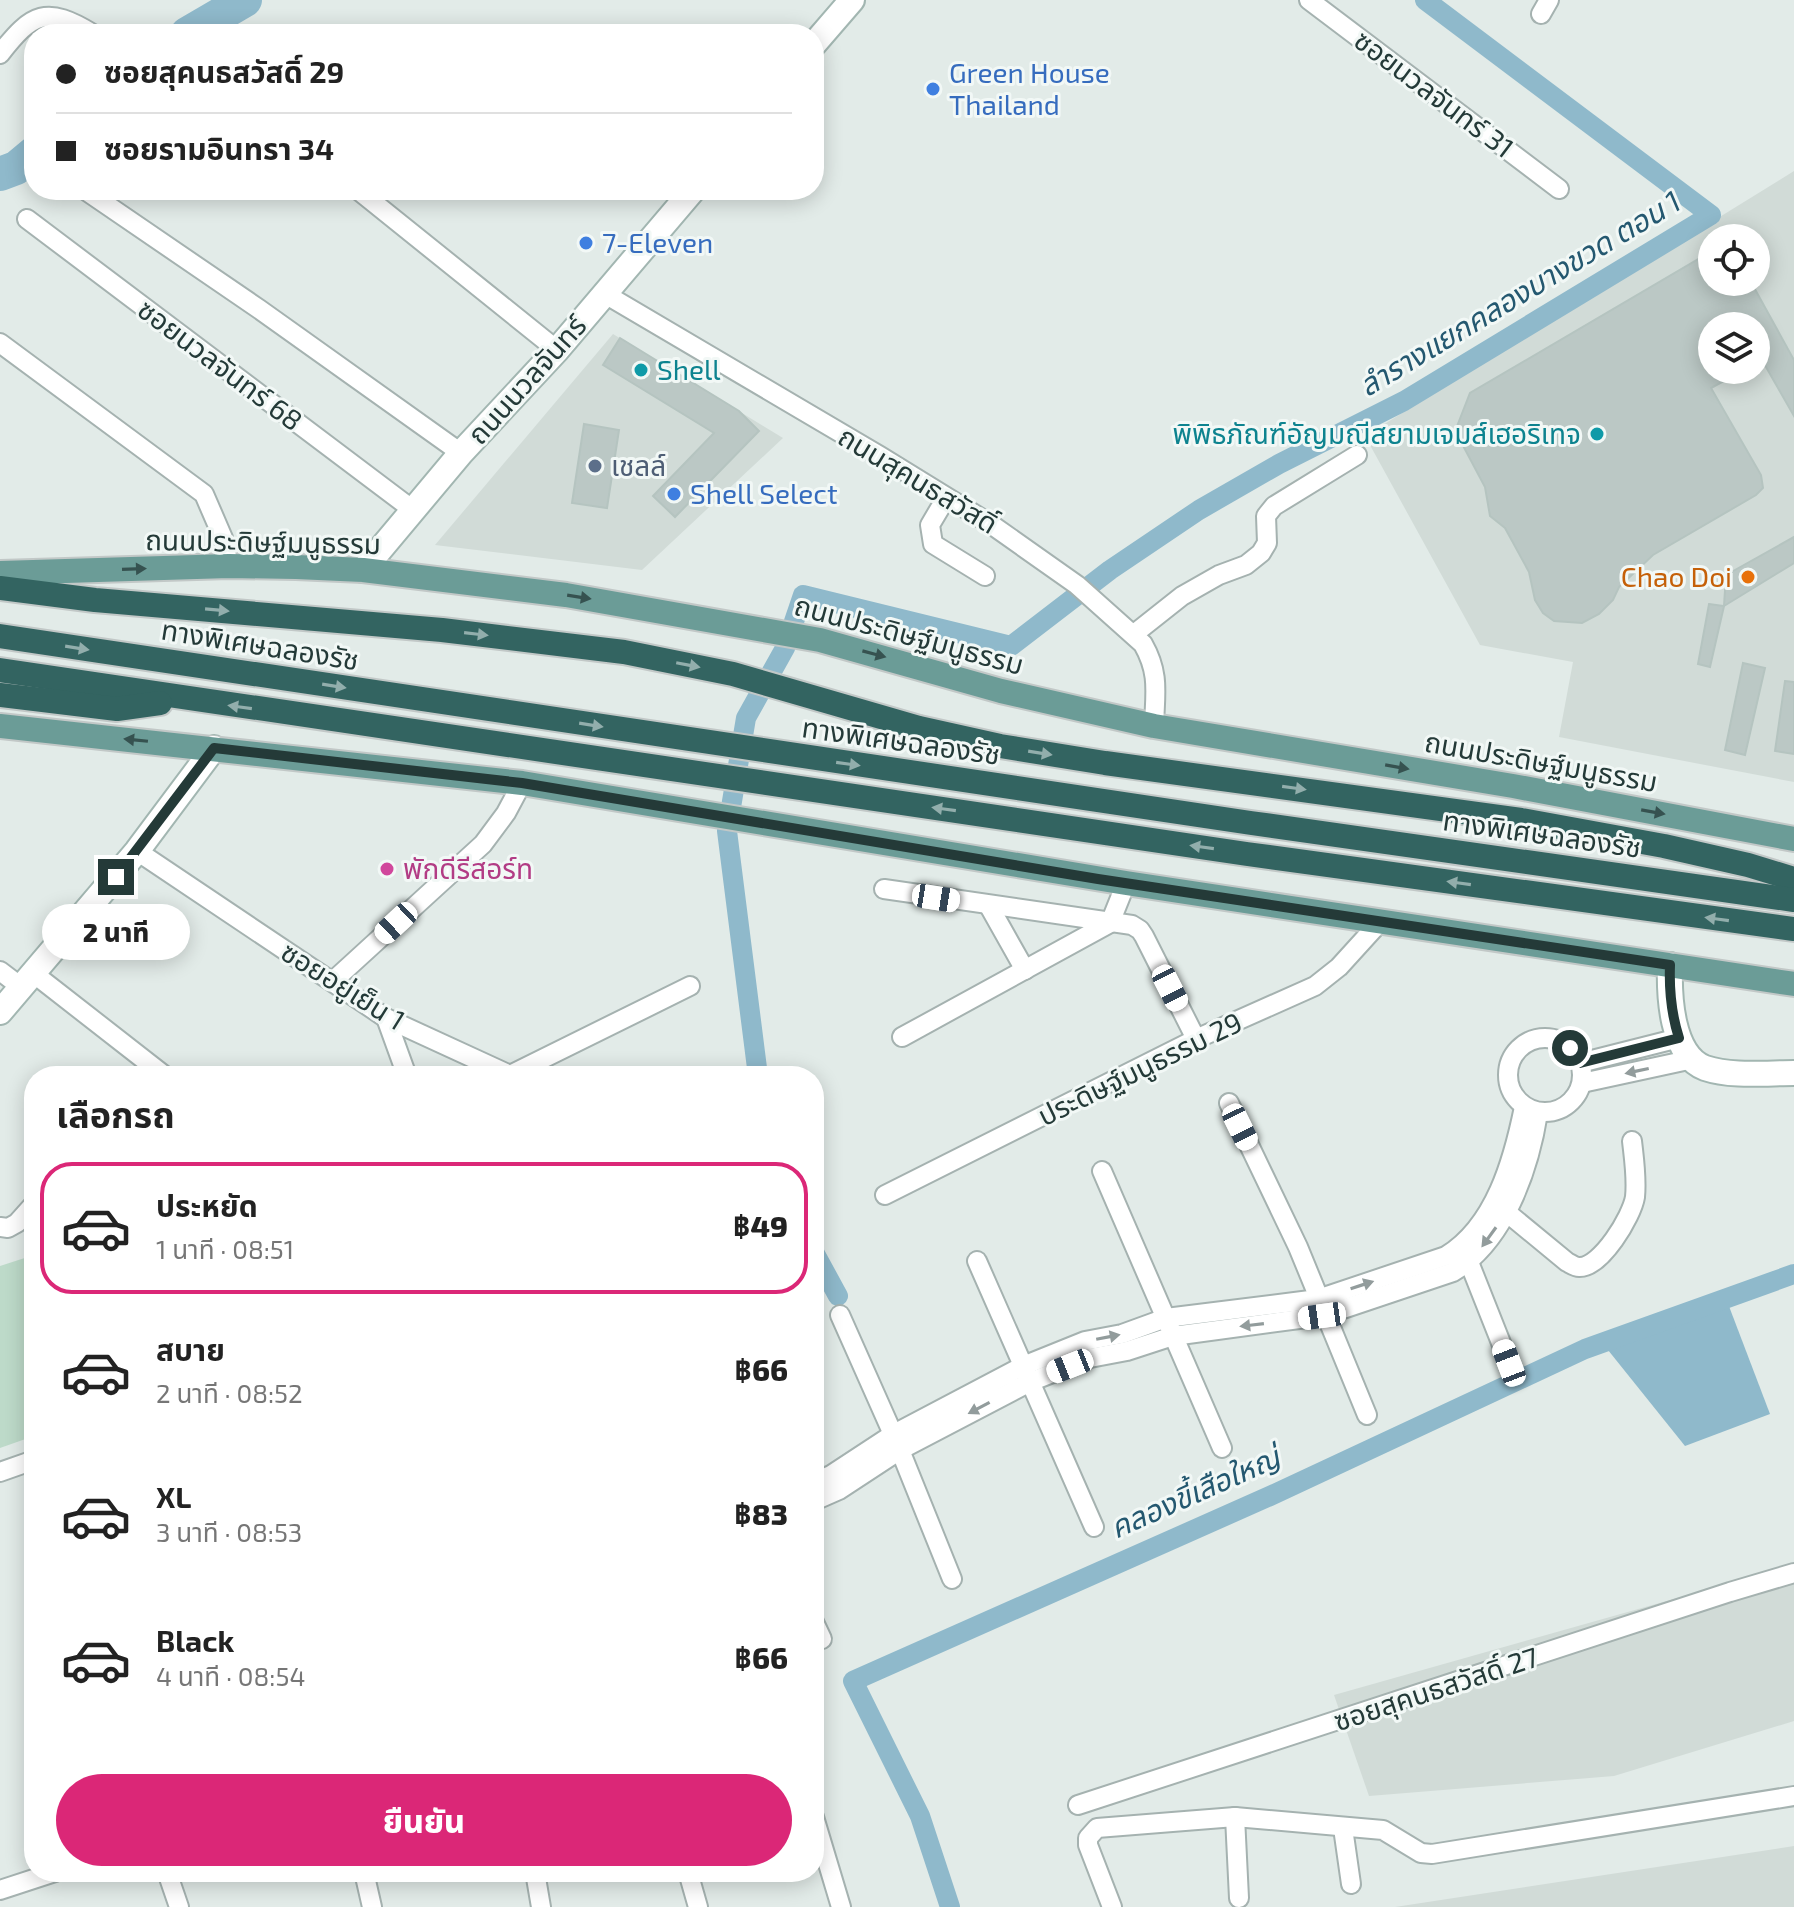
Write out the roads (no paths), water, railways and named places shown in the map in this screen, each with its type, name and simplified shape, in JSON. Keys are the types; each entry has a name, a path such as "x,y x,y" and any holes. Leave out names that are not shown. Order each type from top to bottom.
{"highway":[{"path":"0,588 95,600 458,632 624,652 764,682 919,728 1000,746 1521,820 1664,846 1794,879"},
{"name":"ทางพิเศษฉลองรัช","path":"0,636 1159,810 1794,900"},
{"path":"0,670 186,700 444,735 1231,852 1794,929"},
{"path":"0,695 117,709 186,700"}],"main road":[{"path":"824,32 852,0"},
{"name":"ถนนนวลจันทร์","path":"363,570 461,453 557,350 685,200"},
{"name":"ถนนประดิษฐ์มนูธรรม","path":"0,573 229,566 363,570 566,595 788,633 875,654 1001,691 1154,726 1513,786 1794,839"},
{"path":"0,726 522,783 713,817 1379,923 1794,984"},
{"path":"0,1012 137,851 214,748"},
{"path":"1670,965 1672,1017 1679,1038 1693,1059 1704,1067 1732,1072 1794,1073"}],"street":[{"name":"ซอยนวลจันทร์ 31","path":"1309,0 1559,189"},
{"path":"28,24 37,19 58,17 77,24"},
{"path":"0,54 24,26"},
{"path":"100,200 461,453"},
{"path":"370,200 557,350"},
{"name":"ซอยนวลจันทร์ 68","path":"27,219 413,510"},
{"name":"ถนนสุคนธสวัสดิ์","path":"605,294 992,525 1084,591 1143,644 1155,669 1154,726"},
{"path":"0,343 204,494 223,538 229,566"},
{"path":"1134,634 1182,596 1219,575 1246,565 1261,553 1267,543 1266,516 1274,506 1357,455"},
{"path":"946,498 930,525 933,544 985,576"},
{"path":"333,981 483,844 506,813 522,783"},
{"name":"ซอยอยู่เย็น 1","path":"137,851 386,1018 490,1066"},
{"path":"902,1037 1110,923 1126,883"},
{"path":"884,889 1132,925 1140,930 1196,1039"},
{"path":"989,906 1025,970"},
{"name":"ประดิษฐ์มนูธรรม 29","path":"885,1195 1196,1039 1315,986 1339,967 1379,923"},
{"path":"0,971 27,980 145,1066"},
{"name":"ซอยอยู่เย็น 1","path":"528,1066 690,986"},
{"path":"386,1018 403,1066"},
{"path":"1537,1038 1555,1039 1570,1048 1580,1063 1582,1083 1573,1101 1556,1112 1531,1110 1512,1094 1507,1077 1510,1059 1521,1045 1537,1038"},
{"path":"1580,1063 1679,1038"},
{"path":"1582,1083 1693,1059"},
{"path":"1229,1103 1298,1247 1367,1415"},
{"path":"824,1478 896,1443 1085,1341 1321,1307 1429,1263 1466,1254 1500,1207 1514,1154 1531,1110"},
{"path":"1500,1207 1567,1262 1579,1267 1593,1263 1614,1241 1635,1201 1632,1141"},
{"path":"1102,1171 1222,1448"},
{"path":"0,1227 8,1228 24,1215"},
{"path":"1466,1254 1509,1363"},
{"path":"977,1261 1094,1527"},
{"path":"840,1315 952,1579"},
{"path":"824,1497 839,1490 896,1443"},
{"path":"0,1472 24,1464"},
{"name":"ซอยสุคนธสวัสดิ์ 27","path":"1078,1805 1794,1573"},
{"path":"1112,1907 1089,1851 1088,1838 1097,1828 1235,1817 1383,1830 1421,1853 1432,1854 1794,1796"},
{"path":"1235,1817 1239,1898"},
{"path":"1343,1828 1351,1884"},
{"path":"824,1850 841,1907"},
{"path":"0,1890 24,1882"},
{"path":"170,1882 179,1907"},
{"path":"366,1882 372,1907"},
{"path":"537,1882 541,1907"},
{"path":"691,1882 698,1907"}],"water":[{"path":"1727,1301 1770,1414 1685,1446 1608,1350"}],"waterway":[{"path":"204,24 245,0"},
{"name":"ลำรางแยกคลองบางขวด ตอน 1","path":"757,1066 727,831 746,718 785,648 803,595 1011,646 1110,570 1199,510 1279,464 1404,401 1711,215 1425,0"},
{"path":"0,174 24,161"},
{"name":"ลำรางแยกคลองบางขวด ตอน 1","path":"824,1270 838,1296"},
{"name":"คลองขี้เสือใหญ่","path":"950,1907 920,1816 853,1681 1270,1496 1585,1349 1794,1274"}],"place":[{"name":"Green House Thailand","path":"933,89"},
{"name":"7-Eleven","path":"586,243"},
{"name":"Shell","path":"641,370"},
{"name":"พิพิธภัณฑ์อัญมณีสยามเจมส์เฮอริเทจ","path":"1597,434"},
{"name":"เชลล์","path":"595,466"},
{"name":"Shell Select","path":"674,494"},
{"name":"Chao Doi","path":"1748,577"},
{"name":"พักดีรีสอร์ท","path":"387,869"}]}
